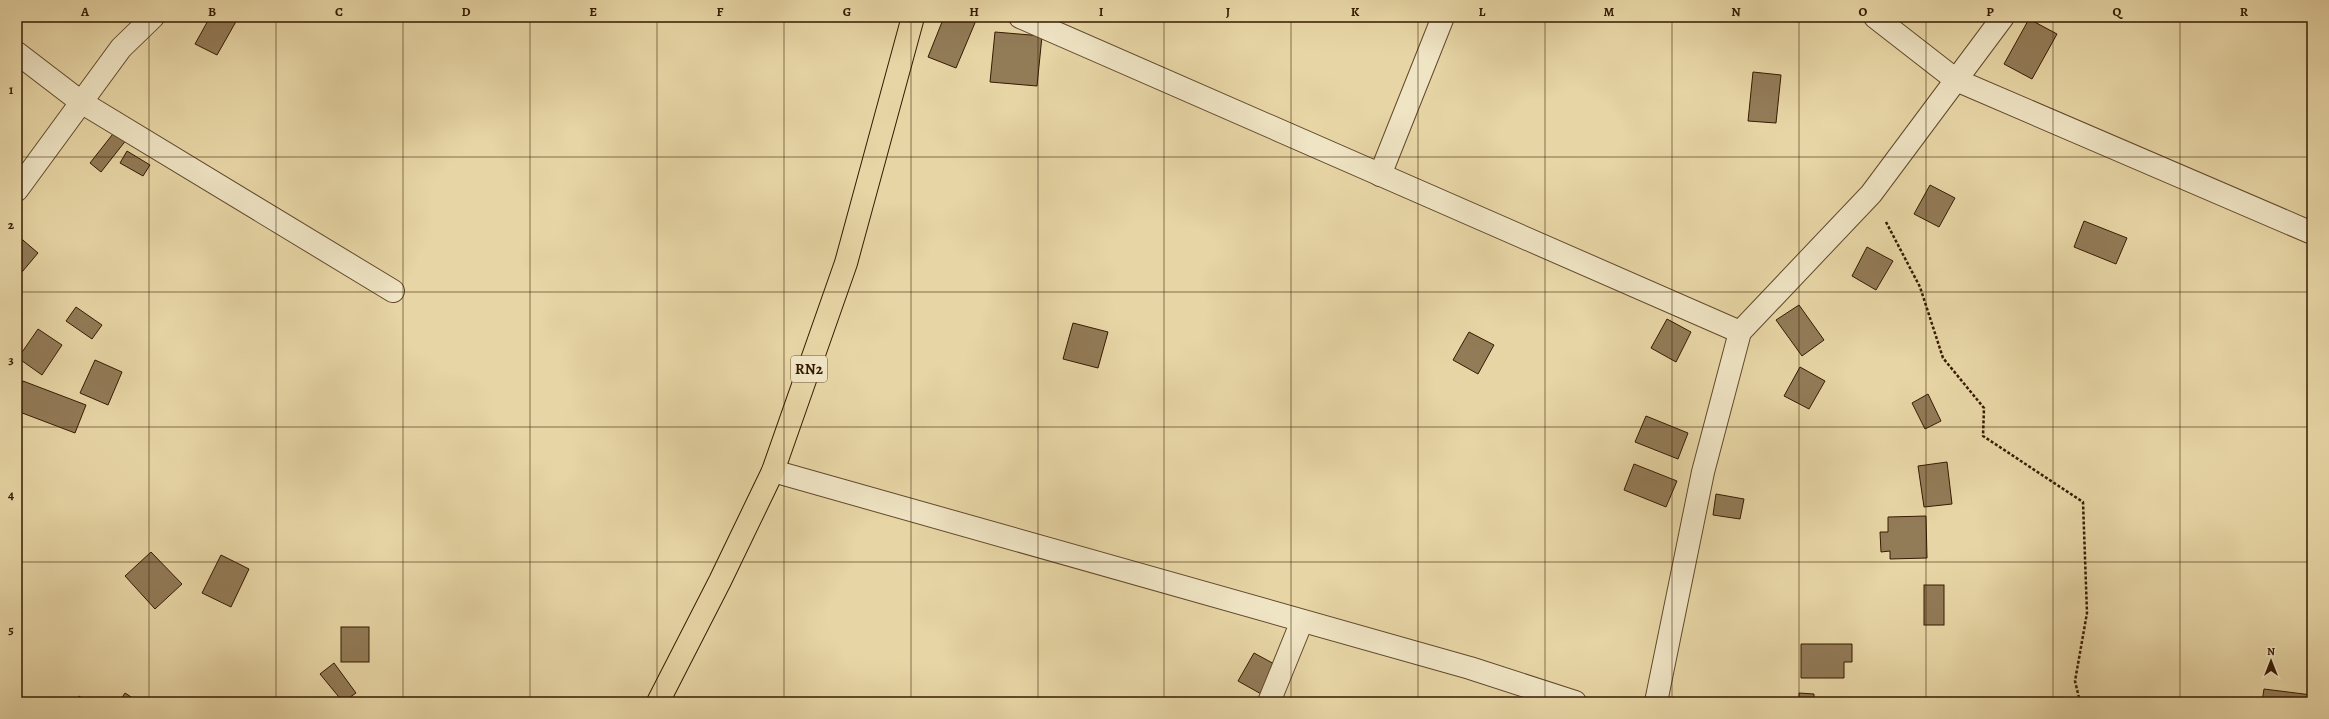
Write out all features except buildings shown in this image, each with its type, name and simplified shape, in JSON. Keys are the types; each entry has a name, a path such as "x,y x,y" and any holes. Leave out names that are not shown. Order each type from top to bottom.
{"highway":[{"name":"RN2","path":"658,702 720,581 773,471 846,263 913,17"}],"street":[{"path":"17,190 121,48 153,17"},
{"path":"1020,17 1740,332"},
{"path":"1380,175 1443,17"},
{"path":"1875,17 1956,80 2312,233"},
{"path":"1656,702 1703,472 1740,332 1871,194 2004,17"},
{"path":"17,53 81,102 393,291"},
{"path":"773,471 1470,668 1575,702"},
{"path":"1269,702 1302,621"}],"path":[{"path":"1871,194 1920,287 1943,358 1984,408 1982,436 2083,502 2087,613 2075,681 2080,702"}]}
